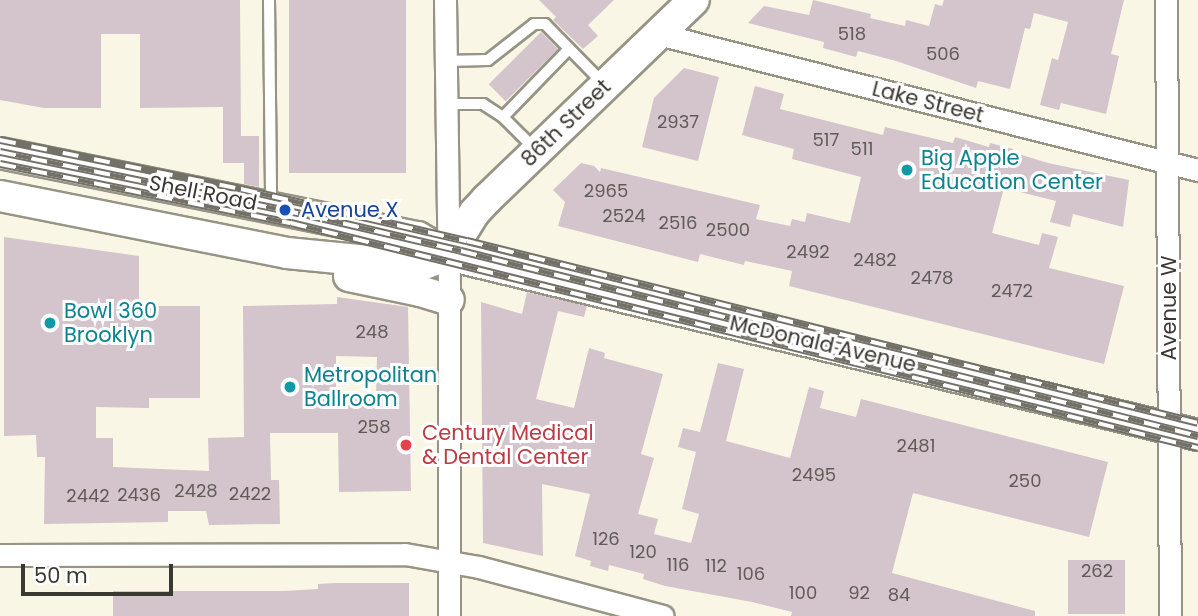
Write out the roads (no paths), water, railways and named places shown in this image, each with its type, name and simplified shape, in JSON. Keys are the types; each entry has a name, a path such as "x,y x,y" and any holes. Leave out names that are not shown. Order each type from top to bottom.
{"main road":[{"name":"86th Street","path":"448,255 474,213 694,0"},
{"name":"Shell Road","path":"0,153 418,237 448,255"},
{"name":"Shell Road","path":"0,196 287,253 419,267 448,255"},
{"name":"Shell Road","path":"287,253 316,270 419,291 449,300"},
{"name":"McDonald Avenue","path":"448,255 1198,435"}],"street":[{"path":"445,0 449,616"},
{"name":"Avenue W","path":"1166,0 1170,616"},
{"name":"Lake Street","path":"658,34 1198,170"},
{"path":"0,555 405,554 449,562 663,616"}],"lane":[{"path":"269,0 271,207"},
{"path":"445,61 488,60 534,24 545,24 605,85"},
{"path":"503,117 569,49"},
{"path":"445,104 483,104 503,117 537,151"}],"railway":[{"path":"0,140 241,189 467,241 1198,423"},
{"path":"0,152 312,216 461,251 1198,436"},
{"path":"0,164 291,223 1198,448"}],"place":[{"name":"Big Apple Education Center","path":"907,170"},
{"name":"Avenue X","path":"285,210"},
{"name":"Bowl 360 Brooklyn","path":"50,323"},
{"name":"Metropolitan Ballroom","path":"290,387"},
{"name":"Century Medical & Dental Center","path":"406,445"}]}
